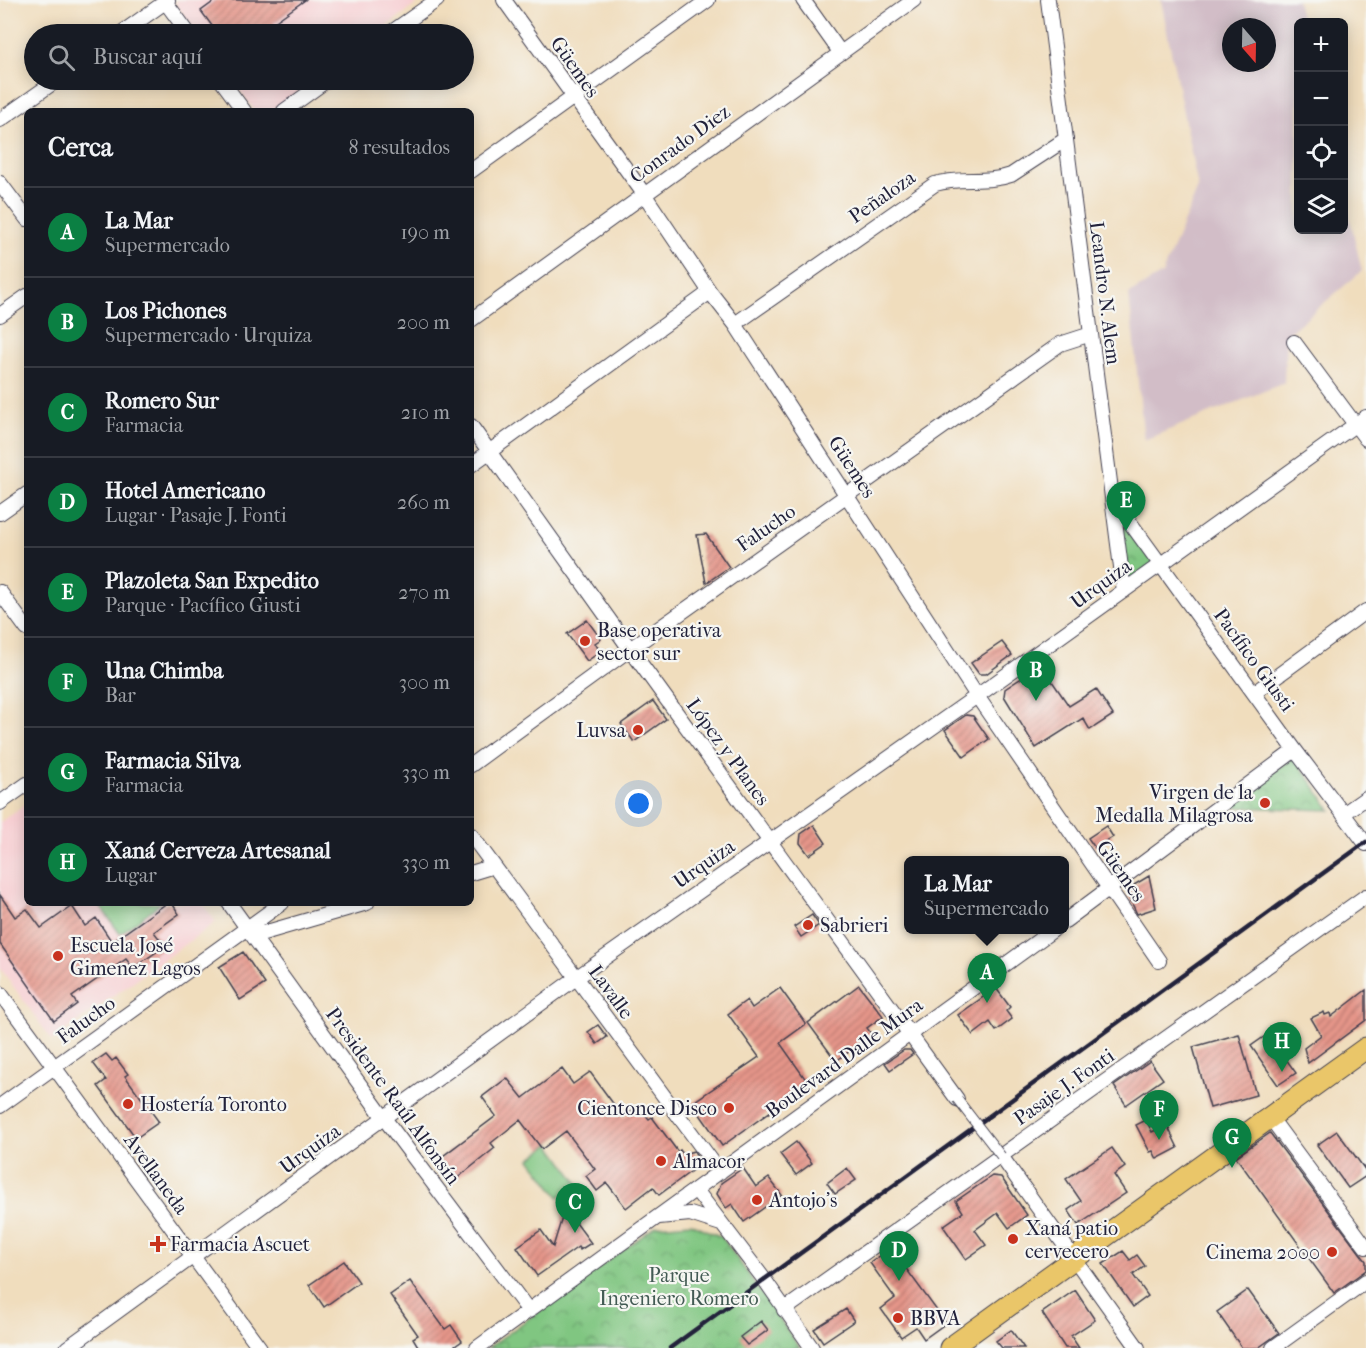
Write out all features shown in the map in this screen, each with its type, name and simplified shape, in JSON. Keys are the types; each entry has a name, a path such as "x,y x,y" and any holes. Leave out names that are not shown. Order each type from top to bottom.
{"highway":[{"path":"950,1348 1366,1048"}],"street":[{"path":"403,24 437,0"},
{"name":"Güemes","path":"504,0 735,324 977,696 1159,961"},
{"path":"474,169 708,0"},
{"path":"803,0 840,52"},
{"name":"Conrado Diez","path":"474,318 914,0"},
{"name":"Leandro N. Alem","path":"1048,0 1124,591"},
{"path":"134,24 166,1 182,24"},
{"path":"0,120 43,90"},
{"path":"228,90 242,108"},
{"path":"288,108 313,90"},
{"name":"Peñaloza","path":"735,324 935,184 946,180 1000,179 1011,175 1066,139"},
{"path":"0,183 24,215"},
{"path":"474,463 710,292"},
{"path":"0,315 24,298"},
{"name":"Falucho","path":"474,763 630,649 1060,344 1091,334"},
{"path":"1294,342 1361,420 1366,439"},
{"name":"Urquiza","path":"68,1348 576,978 977,696 1361,420"},
{"name":"López y Planes","path":"474,430 769,842 957,1099"},
{"path":"0,513 24,496"},
{"name":"Pacífico Giusti","path":"1112,498 1366,844"},
{"path":"0,592 24,625"},
{"path":"1254,693 1366,611"},
{"path":"1069,918 1295,750"},
{"path":"0,804 24,786"},
{"path":"1343,814 1366,798"},
{"name":"Lavalle","path":"474,839 720,1172"},
{"path":"474,872 494,866"},
{"name":"Pasaje J. Fonti","path":"784,1310 1366,896"},
{"name":"Presidente Raúl Alfonsín","path":"231,906 384,1119 529,1311"},
{"name":"Falucho","path":"0,1106 250,932 279,906"},
{"path":"250,932 355,906"},
{"name":"Boulevard Dalle Mura","path":"477,1348 1048,934"},
{"name":"Avellaneda","path":"0,993 260,1348"},
{"path":"957,1099 1001,1156 1138,1348"},
{"path":"1270,1117 1366,1247"},
{"path":"696,1190 764,1279 812,1348"},
{"path":"657,1217 690,1214 722,1224"},
{"path":"1273,1348 1366,1281"}],"shaded area":[{"path":"179,0 422,0 390,24 191,24 175,3"},
{"path":"1161,0 1297,0 1301,18 1294,18 1294,234 1348,234 1348,210 1362,271 1286,335 1284,383 1144,440 1129,294 1162,274 1198,188"},
{"path":"239,90 301,90 277,108 253,108"},
{"path":"24,805 24,906 204,906 216,922 52,1040 0,968 0,822"}],"green space":[{"path":"1112,498 1160,565 1124,591"},
{"path":"1294,757 1331,810 1224,807"},
{"path":"100,906 157,906 120,934"},
{"path":"550,1144 578,1183 559,1197 530,1159"},
{"name":"Parque Ingeniero Romero","path":"691,1223 722,1237 800,1348 488,1348 656,1226"}],"building":[{"path":"216,0 305,0 274,24 211,24 201,11"},
{"path":"706,534 729,567 706,583 697,535"},
{"name":"Base operativa sector sur","path":"587,620 601,639 595,643 598,648 597,654 587,661 567,634"},
{"path":"1002,642 1012,655 986,674 979,674 971,663"},
{"path":"1041,665 1069,706 1096,689 1113,715 1090,730 1083,718 1036,748 1004,696 1005,689"},
{"name":"Luvsa","path":"653,701 666,719 634,742 621,724"},
{"path":"966,715 973,716 989,739 964,757 945,730"},
{"path":"814,825 826,843 809,855 800,843 801,834"},
{"path":"1106,826 1113,837 1095,848 1088,838"},
{"path":"1149,876 1156,908 1137,914 1128,895 1129,888"},
{"name":"Escuela José Gimenez Lagos","path":"0,895 15,917 27,909 41,928 72,906 85,926 96,918 112,942 163,906 174,906 179,914 154,932 165,946 133,968 126,959 72,997 77,1004 54,1021 0,944"},
{"name":"Sabrieri","path":"812,915 819,925 801,937 794,927"},
{"path":"243,952 265,984 240,1000 219,967"},
{"path":"859,985 883,1016 867,1028 872,1035 836,1061 808,1023"},
{"path":"780,988 806,1024 780,1043 809,1084 722,1146 692,1103 759,1057 728,1014 747,1000 752,1008"},
{"path":"996,988 1010,1007 1006,1011 1012,1019 996,1031 990,1022 973,1035 958,1015"},
{"path":"1366,990 1366,1020 1308,1063 1304,1048 1321,1035 1311,1018 1324,1012 1325,1015 1330,1013 1331,1017"},
{"path":"598,1025 607,1037 597,1044 588,1032"},
{"path":"1239,1034 1256,1095 1210,1108 1193,1047"},
{"path":"1268,1034 1296,1073 1278,1085 1251,1046"},
{"path":"904,1050 910,1050 913,1054 890,1070 885,1063"},
{"name":"Hostería Toronto","path":"106,1054 112,1061 116,1058 128,1074 125,1076 159,1122 136,1138 98,1086 106,1080 93,1063"},
{"path":"1150,1061 1163,1079 1126,1105 1114,1086"},
{"path":"562,1069 573,1084 590,1072 623,1117 639,1107 649,1119 652,1117 678,1152 680,1150 683,1154 694,1151 698,1159 694,1169 659,1195 653,1187 626,1208 607,1183 597,1191 586,1176 595,1169 566,1131 542,1149 520,1120 491,1143 495,1148 455,1180 439,1159 496,1116 482,1097 507,1078 523,1098"},
{"path":"1146,1120 1152,1132 1167,1125 1178,1148 1157,1159 1153,1151 1150,1152 1136,1125"},
{"path":"1337,1131 1366,1171 1366,1176 1348,1188 1317,1145"},
{"path":"1270,1133 1366,1261 1366,1270 1334,1293 1236,1157"},
{"path":"796,1142 812,1163 796,1175 780,1154"},
{"path":"1112,1148 1125,1167 1114,1175 1126,1193 1078,1225 1068,1210 1081,1201 1066,1179"},
{"path":"743,1168 756,1187 769,1178 782,1195 744,1222 732,1204 726,1208 717,1194 721,1183"},
{"path":"847,1168 856,1180 835,1194 827,1183"},
{"path":"992,1176 1001,1177 1027,1215 1009,1228 998,1213 975,1230 986,1245 966,1259 943,1226 963,1212 956,1201"},
{"path":"565,1208 591,1243 580,1250 578,1247 537,1276 517,1247 541,1230 553,1247"},
{"path":"891,1248 946,1323 924,1339 916,1327 901,1337 881,1309 895,1298 870,1263"},
{"path":"1123,1251 1130,1260 1137,1255 1145,1266 1133,1275 1148,1296 1133,1307 1103,1264"},
{"path":"344,1261 359,1282 324,1307 309,1285"},
{"path":"410,1281 445,1329 451,1325 462,1341 452,1348 419,1348 413,1338 418,1335 390,1295"},
{"path":"1075,1290 1095,1320 1071,1336 1079,1348 1065,1348 1042,1313"},
{"path":"1248,1290 1279,1333 1258,1348 1242,1348 1217,1312"},
{"path":"846,1309 854,1321 823,1342 814,1329"},
{"path":"761,1321 768,1330 747,1345 740,1337"},
{"path":"1011,1330 1024,1348 1002,1348 996,1341"}],"railway":[{"path":"670,1348 1366,842"}],"place":[{"name":"Plazoleta San Expedito","path":"1126,531"},
{"name":"Base operativa sector sur","path":"585,641"},
{"name":"Los Pichones","path":"1036,701"},
{"name":"Luvsa","path":"638,730"},
{"name":"Virgen de la Medalla Milagrosa","path":"1265,803"},
{"name":"Sabrieri","path":"808,925"},
{"name":"Escuela José Gimenez Lagos","path":"58,956"},
{"name":"La Mar","path":"987,1003"},
{"name":"Xaná Cerveza Artesanal","path":"1282,1072"},
{"name":"Hostería Toronto","path":"128,1104"},
{"name":"Cientonce Disco","path":"729,1108"},
{"name":"Una Chimba","path":"1159,1140"},
{"name":"Almacor","path":"661,1161"},
{"name":"Farmacia Silva","path":"1232,1168"},
{"name":"Antojo's","path":"757,1200"},
{"name":"Romero Sur","path":"575,1233"},
{"name":"Xaná patio cervecero","path":"1013,1239"},
{"name":"Farmacia Ascuet","path":"158,1244"},
{"name":"Cinema 2000","path":"1332,1252"},
{"name":"Hotel Americano","path":"899,1281"},
{"name":"BBVA","path":"898,1318"}]}
